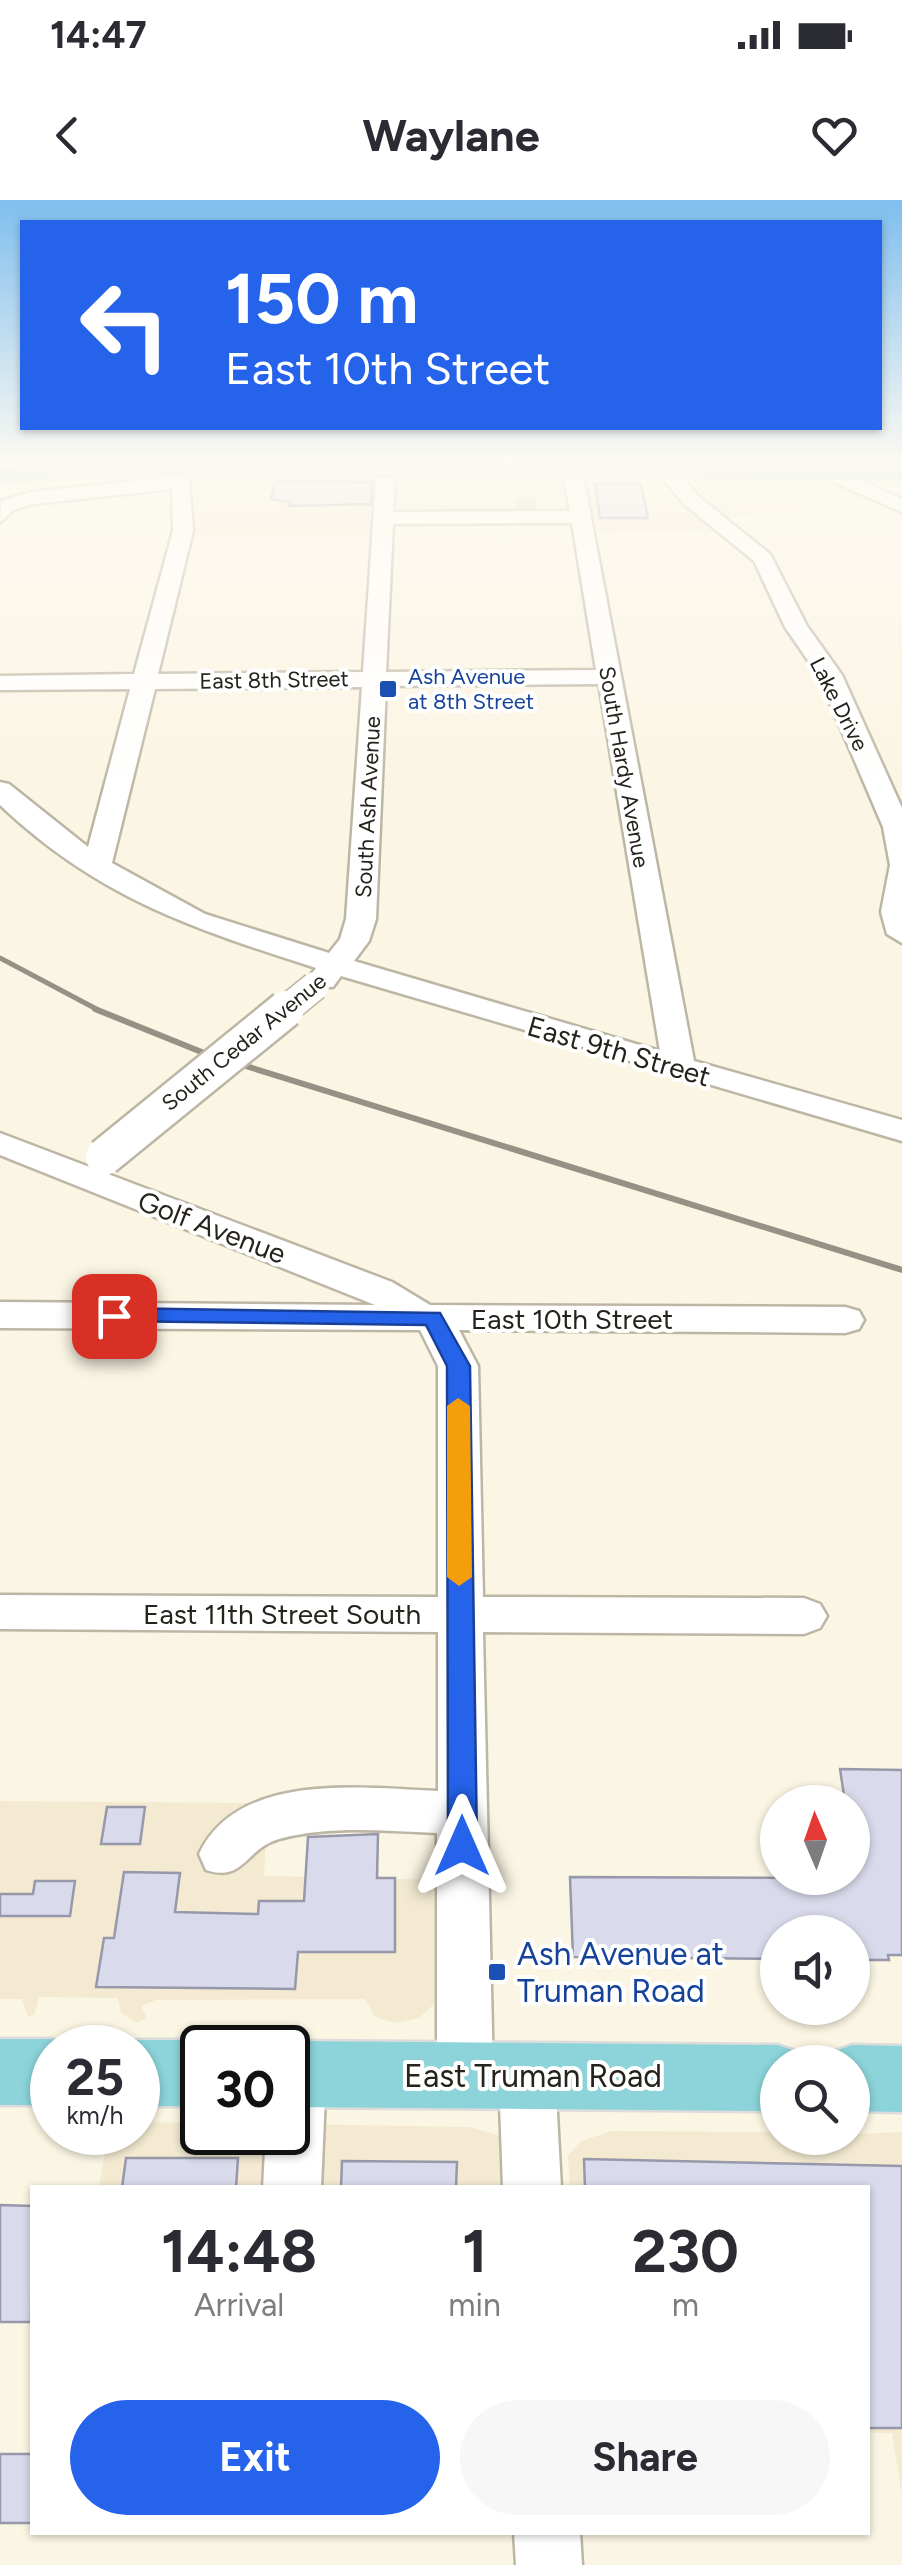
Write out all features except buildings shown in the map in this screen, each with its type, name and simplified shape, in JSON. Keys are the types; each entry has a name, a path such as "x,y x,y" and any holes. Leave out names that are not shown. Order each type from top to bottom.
{"main road":[{"path":"0,2072 30,2072"},
{"name":"East Truman Road","path":"310,2074 760,2078"},
{"path":"870,2078 902,2079"}],"street":[{"path":"98,866 170,575"},
{"name":"South Ash Avenue","path":"328,975 354,941 361,919 380,575"},
{"name":"South Hardy Avenue","path":"590,575 679,1068"},
{"name":"Lake Drive","path":"771,575 796,627 830,676 897,827 902,866 896,912 902,934"},
{"name":"East 8th Street","path":"0,683 607,677"},
{"name":"South Cedar Avenue","path":"0,790 32,820 120,883 195,920 275,948 328,975 93,1166"},
{"name":"East 9th Street","path":"328,975 466,1006 902,1131"},
{"name":"Golf Avenue","path":"0,1143 93,1166 379,1291 426,1318"},
{"name":"East 10th Street","path":"0,1314 845,1320"},
{"path":"426,1318 458,1366 462,1813 496,2076 531,2185"},
{"name":"East 11th Street South","path":"0,1612 804,1616"},
{"path":"224,1854 228,1840 238,1833 292,1813 462,1813"},
{"path":"292,2155 292,2185"},
{"path":"547,2535 548,2565"}],"shaded area":[{"path":"0,1801 268,1803 264,1876 444,1880 442,1986 433,2005 419,2018 395,2023 375,2017 365,1999 156,2000 141,2006 147,2018 137,2023 121,2013 118,1998 39,1997 35,2014 28,2017 22,1999 0,1999"},
{"path":"160,2122 180,2123 180,2155 310,2155 310,2124 469,2127 498,2135 506,2154 508,2185 99,2185 104,2155 160,2155"},
{"path":"612,2131 760,2132 760,2155 870,2155 870,2134 902,2132 902,2495 892,2433 870,2433 870,2185 570,2185 568,2156 581,2141"}],"railway":[{"path":"0,958 101,1011"},
{"path":"95,1009 101,1011"},
{"path":"101,1011 204,1053 902,1270"}],"slow traffic":[{"path":"458,1406 459,1577"}],"place":[{"name":"Ash Avenue at 8th Street","path":"388,689"},
{"name":"Ash Avenue at Truman Road","path":"497,1972"}],"route":[{"path":"114,1316 433,1318 458,1366 462,1846"}]}
